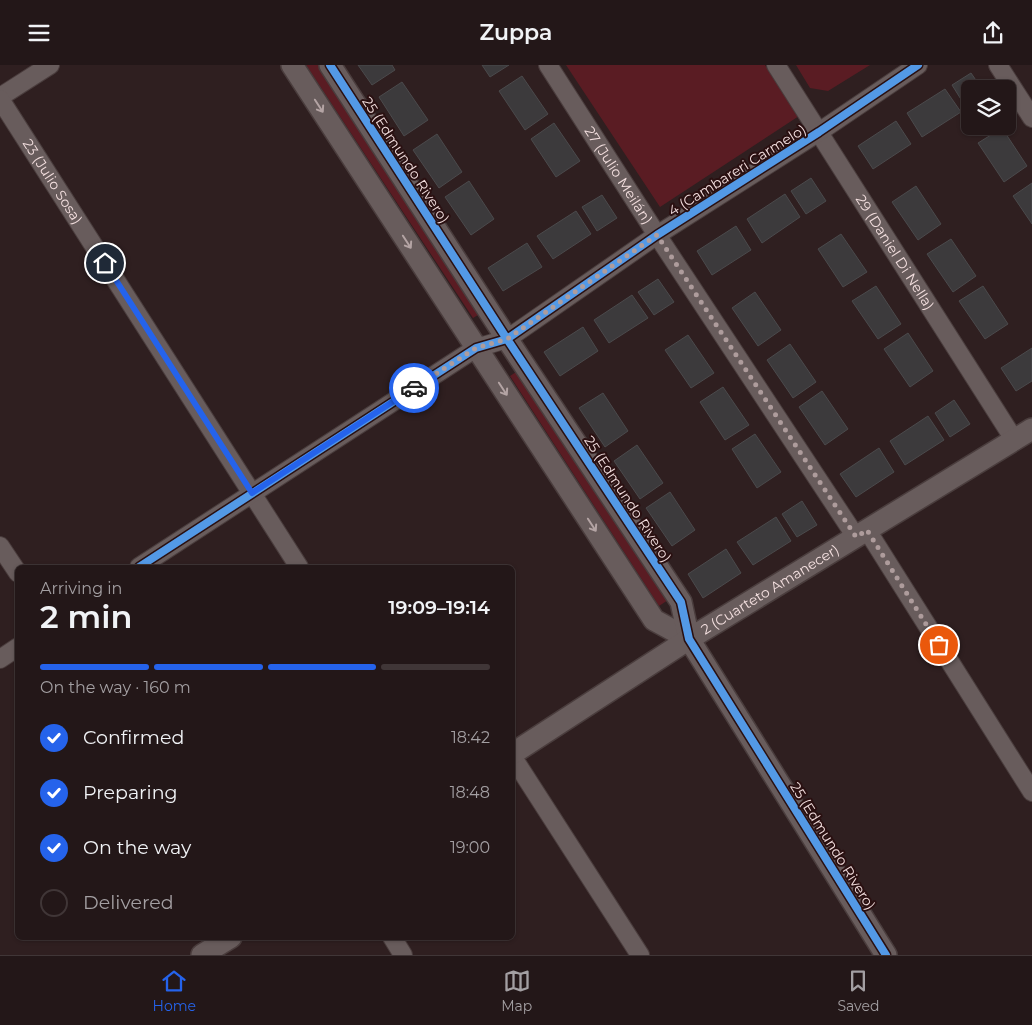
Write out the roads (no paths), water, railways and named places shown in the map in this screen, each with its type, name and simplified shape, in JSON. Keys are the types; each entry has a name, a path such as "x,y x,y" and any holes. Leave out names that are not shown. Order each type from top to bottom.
{"street":[{"path":"0,98 50,65"},
{"name":"25 (Edmundo Rivero)","path":"292,65 654,620 689,639"},
{"name":"25 (Edmundo Rivero)","path":"330,65 507,339 681,602 689,639 886,955"},
{"name":"27 (Julio Meilán)","path":"548,65 657,235 861,534 1032,792"},
{"name":"29 (Daniel Di Nella)","path":"776,65 819,132 1026,436"},
{"name":"4 (Cambareri Carmelo)","path":"142,565 476,348 507,339 657,235 819,132 918,65"},
{"path":"998,65 1032,118"},
{"name":"23 (Julio Sosa)","path":"0,98 298,565"},
{"name":"2 (Cuarteto Amanecer)","path":"515,753 689,639 1026,436"},
{"path":"0,546 15,568"},
{"path":"0,659 15,649"},
{"path":"515,760 640,955"},
{"path":"202,955 226,940"},
{"path":"394,940 403,955"}]}
